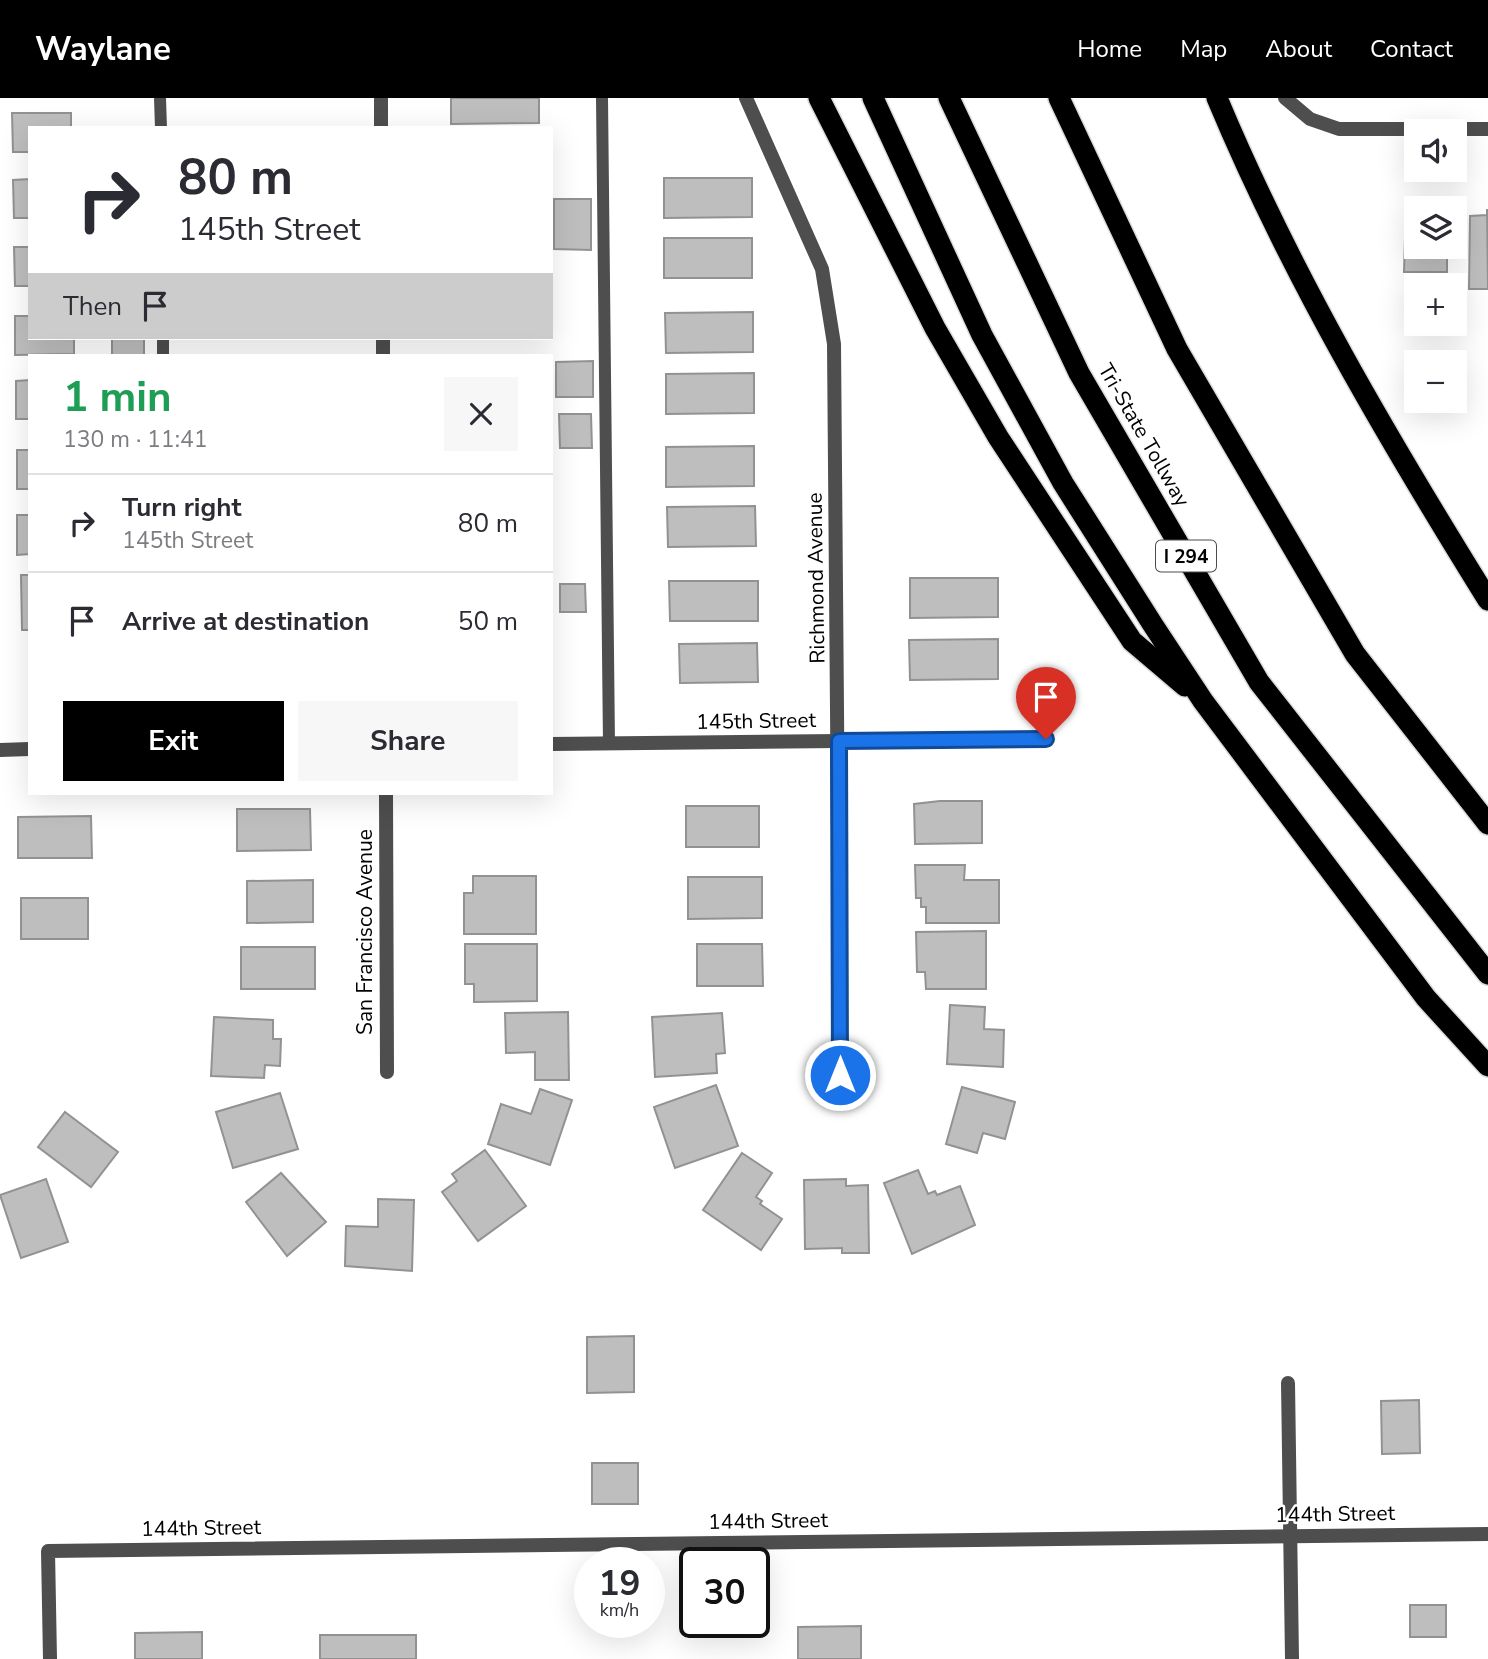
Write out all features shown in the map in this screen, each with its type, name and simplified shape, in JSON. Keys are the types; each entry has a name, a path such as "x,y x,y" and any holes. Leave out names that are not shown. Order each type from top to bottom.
{"highway":[{"path":"819,98 935,328 998,437 1132,641 1203,701"},
{"path":"873,98 982,335 1063,483 1203,701 1426,998 1488,1066"},
{"name":"Tri-State Tollway","path":"950,98 1079,373 1259,682 1488,974"},
{"path":"1059,98 1177,349 1354,654 1488,824"},
{"path":"1217,98 1238,149 1305,283 1390,435 1488,600"}],"street":[{"path":"381,98 381,126"},
{"name":"Richmond Avenue","path":"746,98 822,269 834,344 840,1075"},
{"path":"1285,98 1310,119 1339,129 1488,129"},
{"name":"145th Street","path":"553,744 1046,739"},
{"path":"0,750 28,750"},
{"name":"San Francisco Avenue","path":"386,795 387,1072"},
{"path":"1287,1383 1292,1659"},
{"name":"144th Street","path":"50,1659 48,1551 1488,1534"}],"lane":[{"path":"160,98 160,126"},
{"path":"602,98 609,744"}],"building":[{"path":"451,98 539,98 539,123 451,124"},
{"path":"12,113 71,113 71,126 28,126 28,152 13,152"},
{"path":"664,178 752,178 752,217 664,218"},
{"path":"28,179 28,218 14,218 13,180"},
{"path":"554,199 591,199 591,250 554,249"},
{"path":"1487,209 1488,289 1469,289 1470,216 1487,215"},
{"path":"664,238 752,238 752,278 664,278"},
{"path":"14,247 28,247 28,286 15,286"},
{"path":"1404,259 1447,259 1447,272 1404,272"},
{"path":"753,312 753,352 666,353 665,313"},
{"path":"15,316 28,316 28,340 74,340 74,354 15,355"},
{"path":"112,340 144,340 144,354 112,354"},
{"path":"593,361 593,397 556,397 556,362"},
{"path":"754,373 754,413 666,414 666,374"},
{"path":"28,380 28,419 16,419 16,381"},
{"path":"559,414 591,414 592,448 560,448"},
{"path":"754,446 754,486 666,487 666,447"},
{"path":"17,450 28,450 28,489 17,489"},
{"path":"755,506 756,546 668,547 667,507"},
{"path":"17,515 28,515 28,554 17,555"},
{"path":"21,575 28,575 28,630 22,630"},
{"path":"910,578 998,578 998,617 910,618"},
{"path":"669,581 758,581 758,621 670,621"},
{"path":"560,584 585,584 586,612 560,612"},
{"path":"998,639 998,679 910,680 909,640"},
{"path":"757,643 758,682 680,683 679,644"},
{"path":"982,801 982,843 915,844 914,804"},
{"path":"686,806 759,806 759,847 686,847"},
{"path":"237,809 310,809 311,850 237,851"},
{"path":"91,816 92,858 18,858 18,817"},
{"path":"915,865 965,865 964,880 999,880 999,923 926,923 926,907 921,907 921,898 916,898"},
{"path":"473,876 536,876 536,934 464,934 464,893 473,893"},
{"path":"688,877 762,877 762,918 688,919"},
{"path":"313,880 313,922 247,923 247,881"},
{"path":"21,898 88,898 88,939 21,939"},
{"path":"986,931 986,989 926,989 925,972 917,972 916,932"},
{"path":"465,944 537,944 537,1001 474,1002 474,984 465,984"},
{"path":"697,944 762,944 763,986 697,986"},
{"path":"241,947 315,947 315,989 241,989"},
{"path":"950,1005 985,1007 984,1029 1004,1030 1003,1067 947,1064"},
{"path":"568,1012 569,1080 535,1080 535,1052 506,1053 505,1013"},
{"path":"722,1013 725,1053 716,1054 717,1073 655,1077 652,1017"},
{"path":"214,1017 273,1020 273,1039 281,1039 280,1066 265,1065 264,1078 211,1076"},
{"path":"716,1085 738,1146 675,1168 654,1107"},
{"path":"962,1087 1015,1102 1005,1139 983,1133 977,1153 946,1144"},
{"path":"540,1089 572,1100 550,1165 488,1144 501,1104 531,1114"},
{"path":"280,1093 298,1149 233,1168 216,1112"},
{"path":"65,1112 118,1152 91,1187 38,1147"},
{"path":"485,1150 526,1206 478,1241 442,1192 457,1181 452,1174"},
{"path":"742,1153 772,1173 756,1197 762,1201 760,1204 782,1219 761,1250 703,1210"},
{"path":"918,1170 928,1194 935,1191 937,1195 960,1186 975,1225 912,1254 884,1183"},
{"path":"281,1173 326,1222 287,1256 246,1202"},
{"path":"46,1179 68,1242 21,1258 0,1195"},
{"path":"846,1179 846,1186 868,1185 869,1253 842,1253 842,1248 805,1249 804,1180"},
{"path":"378,1199 414,1200 412,1271 345,1266 346,1226 378,1227"},
{"path":"634,1336 634,1392 587,1393 587,1337"},
{"path":"1419,1400 1420,1453 1382,1454 1381,1401"},
{"path":"592,1463 638,1463 638,1504 592,1504"},
{"path":"1410,1605 1446,1605 1446,1637 1410,1637"},
{"path":"861,1626 861,1659 798,1659 798,1627"},
{"path":"202,1632 202,1659 135,1659 135,1633"},
{"path":"320,1635 416,1635 416,1659 320,1659"}],"route":[{"path":"840,1075 839,741 1046,739"}]}
